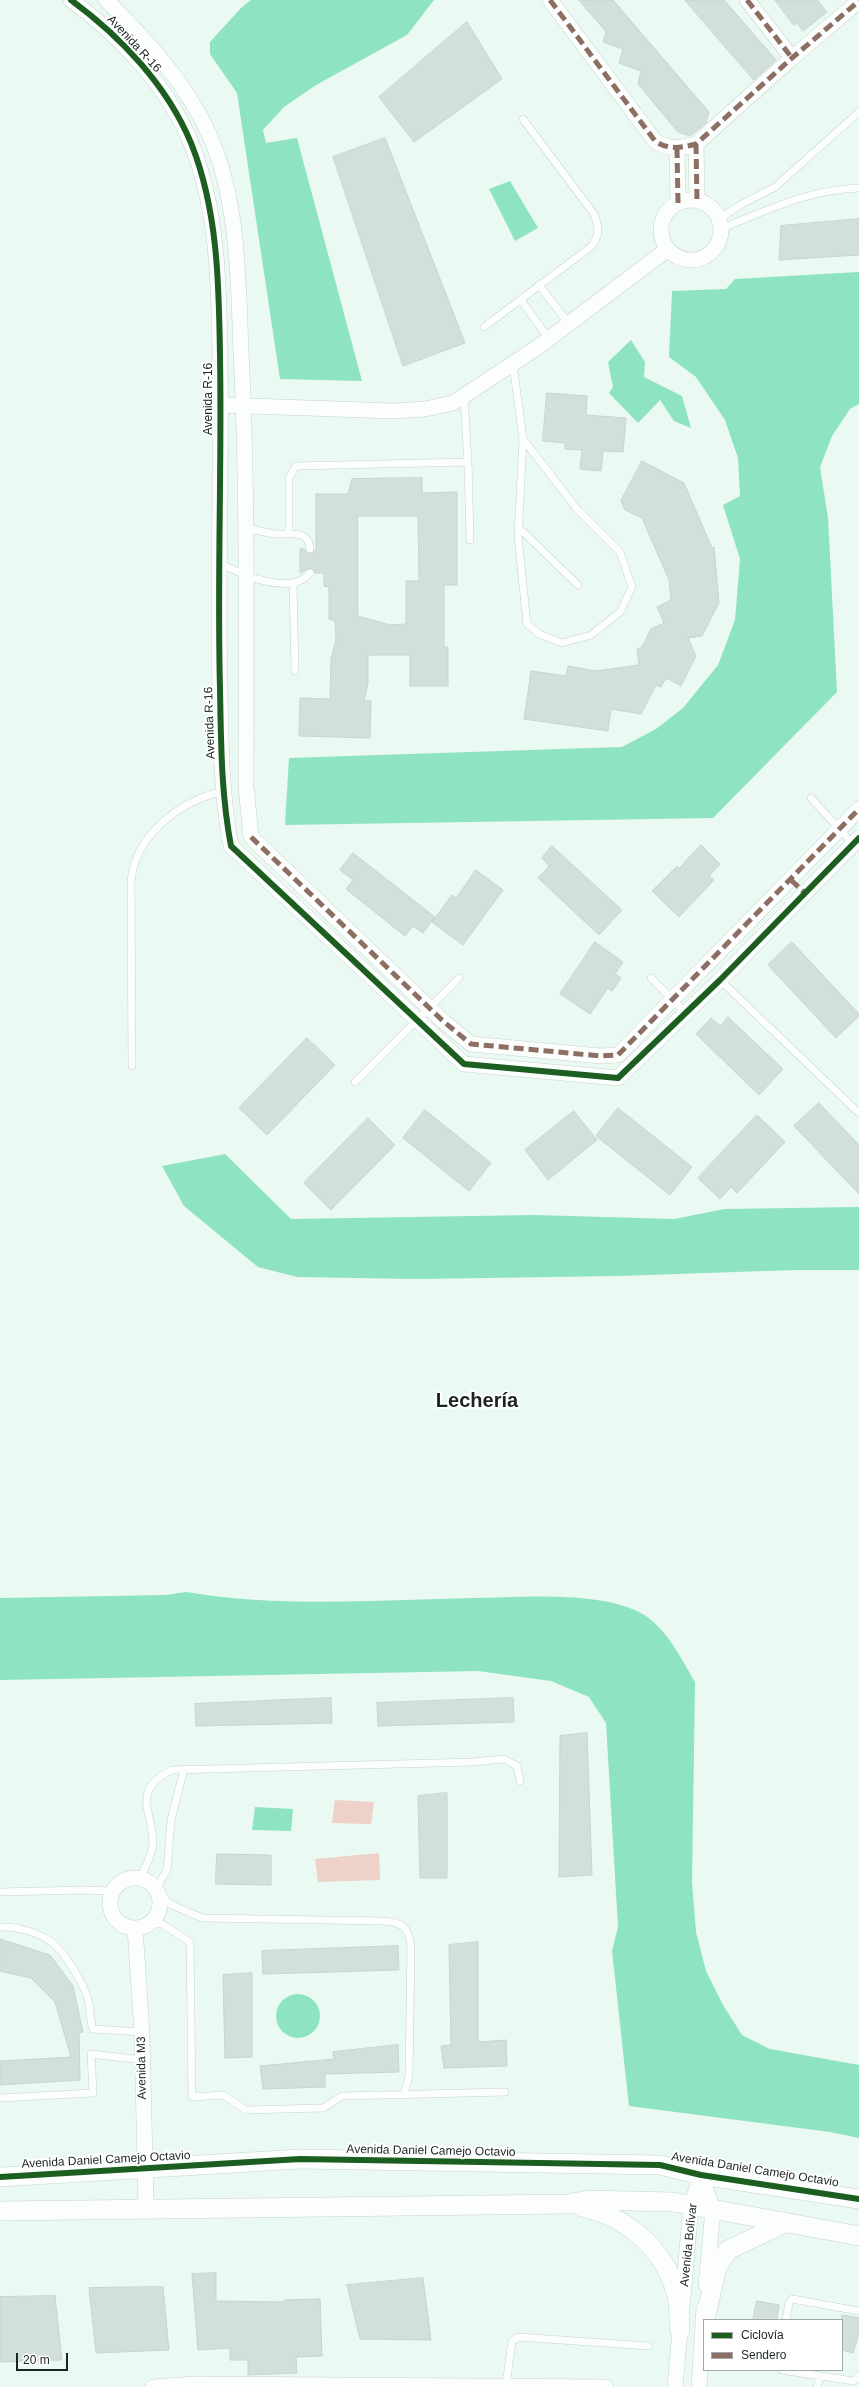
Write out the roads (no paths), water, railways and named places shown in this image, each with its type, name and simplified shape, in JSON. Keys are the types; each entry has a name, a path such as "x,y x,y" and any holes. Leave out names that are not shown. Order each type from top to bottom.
{"street":[{"name":"Avenida R-16","path":"71,0 92,16 123,44 155,81 176,113 191,144 207,197 217,268 221,405 218,562 225,817 231,846"},
{"name":"Avenida R-16","path":"106,0 151,44 185,88 210,135 224,177 236,258 244,406 246,786 251,837"},
{"path":"550,0 655,140 662,146 677,148 696,144 792,58 859,1"},
{"path":"747,0 792,58"},
{"path":"696,144 697,201"},
{"path":"677,148 678,203"},
{"path":"697,201 710,207 720,224 717,244 708,255 701,258 686,260 668,249 662,234 664,218 669,209 678,203 697,201"},
{"path":"221,405 394,411 425,410 453,403 549,339 668,249"},
{"path":"856,841 720,980 618,1078 464,1064 416,1022 231,846 251,837 430,1009 471,1044 601,1056 618,1055 859,809"},
{"path":"791,880 805,893"},
{"path":"140,1878 152,1883 158,1892 160,1907 155,1919 150,1924 135,1928 127,1927 115,1919 110,1906 112,1891 127,1879 140,1878"},
{"name":"Avenida M3","path":"135,1928 142,2032 146,2208"},
{"name":"Avenida Daniel Camejo Octavio","path":"0,2177 300,2160 660,2165 701,2175 859,2199"},
{"name":"Avenida Bolívar","path":"675,2387 691,2206 701,2175"},
{"name":"Avenida Bolívar","path":"701,2175 713,2210 704,2319"},
{"path":"0,2211 146,2208 568,2204 588,2200 673,2202 859,2236"},
{"path":"568,2204 598,2210 626,2224 650,2244 667,2271 678,2300 680,2331"},
{"path":"705,2319 717,2267 728,2250 785,2223"},
{"name":"Avenida Bolívar","path":"699,2387 703,2337"},
{"path":"153,2387 196,2385 506,2385 606,2387"}],"lane":[{"path":"720,224 742,204 775,187 859,112"},
{"path":"484,327 592,246 598,237 599,226 594,214 523,119"},
{"path":"720,224 797,198 839,189 859,188"},
{"path":"539,285 569,324"},
{"path":"520,300 549,339"},
{"path":"513,364 523,439 518,527 527,624 539,634 562,643 591,635 620,612 632,586 620,552 577,509 523,439"},
{"path":"464,396 468,462 470,540"},
{"path":"289,532 289,478 296,466 468,462"},
{"path":"518,527 578,585"},
{"path":"245,528 276,534 289,532 302,535 310,543 310,549"},
{"path":"218,562 245,576 258,580 293,582 305,579 310,573"},
{"path":"293,582 295,671"},
{"path":"132,1066 131,883 134,860 146,838 167,820 199,800 224,791"},
{"path":"811,798 840,830 856,841"},
{"path":"355,1082 430,1009 459,978"},
{"path":"651,978 686,1013"},
{"path":"720,980 859,1113"},
{"path":"140,1878 152,1848 152,1834 146,1813 148,1794 156,1781 163,1775 184,1769 428,1764 504,1759 517,1766 520,1781"},
{"path":"184,1769 171,1820 167,1870 158,1892 172,1905 202,1918 382,1921 403,1925 408,1930 410,1947 409,2076 404,2094"},
{"path":"0,1892 112,1891"},
{"path":"150,1924 162,1924 190,1942 192,2097 223,2095 246,2110 323,2108 342,2096 505,2092"},
{"path":"0,1926 11,1926 50,1941 71,1965 81,1984 88,2000 89,2018 94,2029 142,2032"},
{"path":"0,2098 93,2093 91,2054 142,2060"},
{"path":"786,2319 789,2303 792,2299 859,2311"},
{"path":"506,2385 512,2341 518,2337 648,2346"},
{"path":"788,2371 854,2382 859,2376"},
{"path":"817,2387 820,2376"}],"district":[{"name":"Lechería","path":"477,1401"}]}
